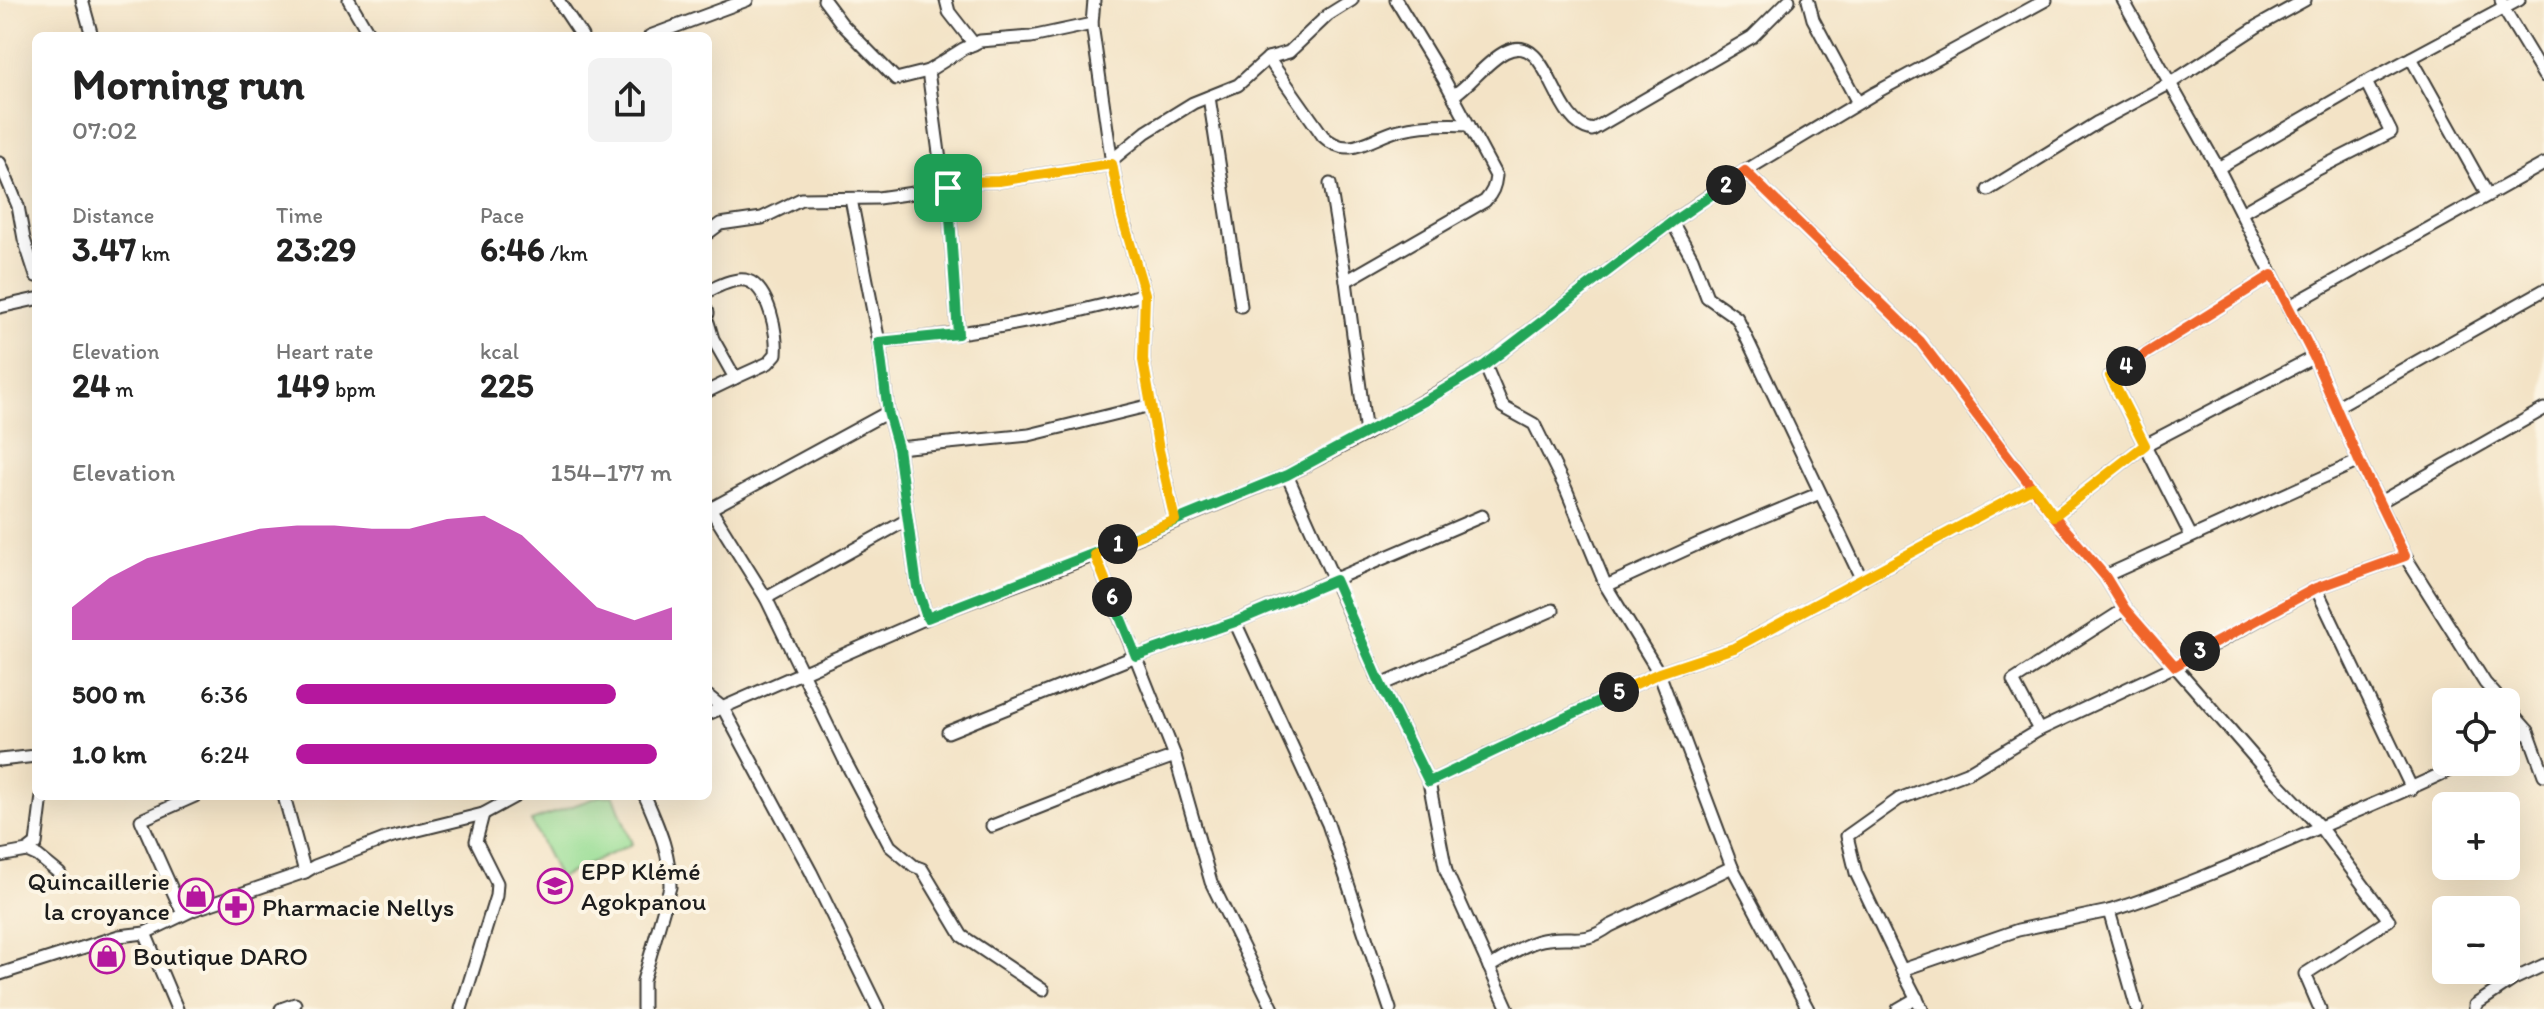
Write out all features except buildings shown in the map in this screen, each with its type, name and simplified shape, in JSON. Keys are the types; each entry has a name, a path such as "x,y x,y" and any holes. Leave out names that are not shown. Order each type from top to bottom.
{"street":[{"path":"82,0 91,32"},
{"path":"349,0 368,32"},
{"path":"558,0 579,32"},
{"path":"659,32 719,5 747,0"},
{"path":"824,0 842,24 896,79 928,71 974,44 1031,37 1092,24"},
{"path":"836,0 842,24"},
{"path":"946,0 949,12 974,44"},
{"path":"1094,0 1092,24 1112,162 1122,216 1145,294 1143,360 1175,520"},
{"path":"712,230 720,224 762,218 801,199 851,199 948,188 968,182 999,181 1112,162 1146,132 1193,103 1238,85 1268,58 1289,52 1328,15 1352,0"},
{"path":"1346,281 1485,201 1492,193 1496,176 1396,0"},
{"path":"1453,96 1502,54 1523,47 1538,58 1577,123 1590,130 1597,129 1752,37 1789,0"},
{"path":"1808,0 1813,19 1858,103"},
{"path":"712,712 927,618 1095,555 1287,475 1366,434 1485,365 1672,222 1745,171 1858,103 2046,0"},
{"path":"2123,0 2241,213 2314,357 2405,556 2490,688"},
{"path":"1988,190 2305,0"},
{"path":"2218,168 2502,4 2519,0"},
{"path":"2502,4 2544,76"},
{"path":"1268,58 1323,136 1333,145 1354,147 1398,130 1423,125 1469,125"},
{"path":"2411,58 2487,194"},
{"path":"928,71 941,168 948,188 958,334"},
{"path":"2241,213 2391,132 2366,82"},
{"path":"1209,97 1241,306"},
{"path":"0,163 18,206 32,264"},
{"path":"2288,307 2544,164"},
{"path":"1745,171 1920,341 2054,516 2105,576 2125,609 2261,765 2320,827 2389,920 2305,974 2320,1009"},
{"path":"1330,184 1366,434"},
{"path":"851,199 879,342 888,412 898,448 917,587 927,618"},
{"path":"1672,222 1692,258 1707,297 1737,318 1862,580"},
{"path":"2191,536 2110,376 2272,275"},
{"path":"712,290 743,280 750,282 772,312 776,354 768,363 712,389"},
{"path":"2336,407 2544,290"},
{"path":"879,342 958,334 1083,312 1145,294"},
{"path":"0,307 32,300"},
{"path":"712,336 735,378"},
{"path":"2054,516 2145,445 2314,357"},
{"path":"1485,365 1503,407 1534,424 1566,489 1606,586 1659,673 1732,867 1808,1009"},
{"path":"898,448 1029,435 1151,405"},
{"path":"2380,502 2544,409"},
{"path":"712,505 888,412"},
{"path":"2105,576 2359,461"},
{"path":"1287,475 1381,685 1429,782 1446,871 1508,1009"},
{"path":"1429,782 1659,673 1734,648 2033,487"},
{"path":"1606,586 1820,493"},
{"path":"712,512 766,598 890,846 922,869 962,936 1043,990"},
{"path":"948,732 1136,656 1235,622 1482,516"},
{"path":"766,598 907,520"},
{"path":"1095,555 1175,756 1211,882 1273,1009"},
{"path":"1898,1009 1920,1004 1856,873 1847,836 1899,799 1969,772 2039,730 2175,666 2316,588 2405,556"},
{"path":"2316,588 2412,789"},
{"path":"2039,730 2013,681 2125,609"},
{"path":"1381,685 1553,610"},
{"path":"1235,622 1328,824 1390,1009"},
{"path":"712,699 723,708 811,872 878,1009"},
{"path":"2520,722 2528,731 2544,775"},
{"path":"2520,735 2528,731"},
{"path":"0,760 32,756"},
{"path":"992,826 1175,756"},
{"path":"1902,970 2018,930 2109,911 2158,896 2239,864 2438,776"},
{"path":"0,856 27,851 36,844 42,800"},
{"path":"183,914 141,820 186,800"},
{"path":"285,800 305,872"},
{"path":"0,974 119,936 145,933 183,914 305,872 390,837 483,814 509,800"},
{"path":"643,1009 643,981 670,887 663,836 647,800"},
{"path":"461,1009 496,896 497,883 476,841 483,814"},
{"path":"27,851 60,874"},
{"path":"1489,967 1534,942 1594,937 1610,926 1732,867"},
{"path":"2109,911 2137,1009"},
{"path":"145,933 177,1009"},
{"path":"2475,1009 2475,1005 2514,979 2544,965"},
{"path":"281,1009 295,1004"}],"green space":[{"path":"589,800 616,800 632,844 559,878 531,821"}],"place":[{"name":"EPP Klémé Agokpanou","path":"555,886"},
{"name":"Quincaillerie la croyance","path":"196,896"},
{"name":"Pharmacie Nellys","path":"236,907"},
{"name":"Boutique DARO","path":"107,956"}],"route":[{"path":"948,188 958,334 879,342 888,412 898,448 917,587 927,618 1095,555 1287,475 1366,434 1485,365 1672,222 1745,171 1920,341 2033,487 2054,516 2105,576 2125,609 2175,666 2316,588 2405,556 2314,357 2272,275 2110,376 2145,445 2054,516 2033,487 1734,648 1659,673 1429,782 1381,685 1335,580 1235,622 1136,656 1095,555 1175,520 1143,360 1145,294 1122,216 1112,164 999,181 968,182 948,188"}]}
